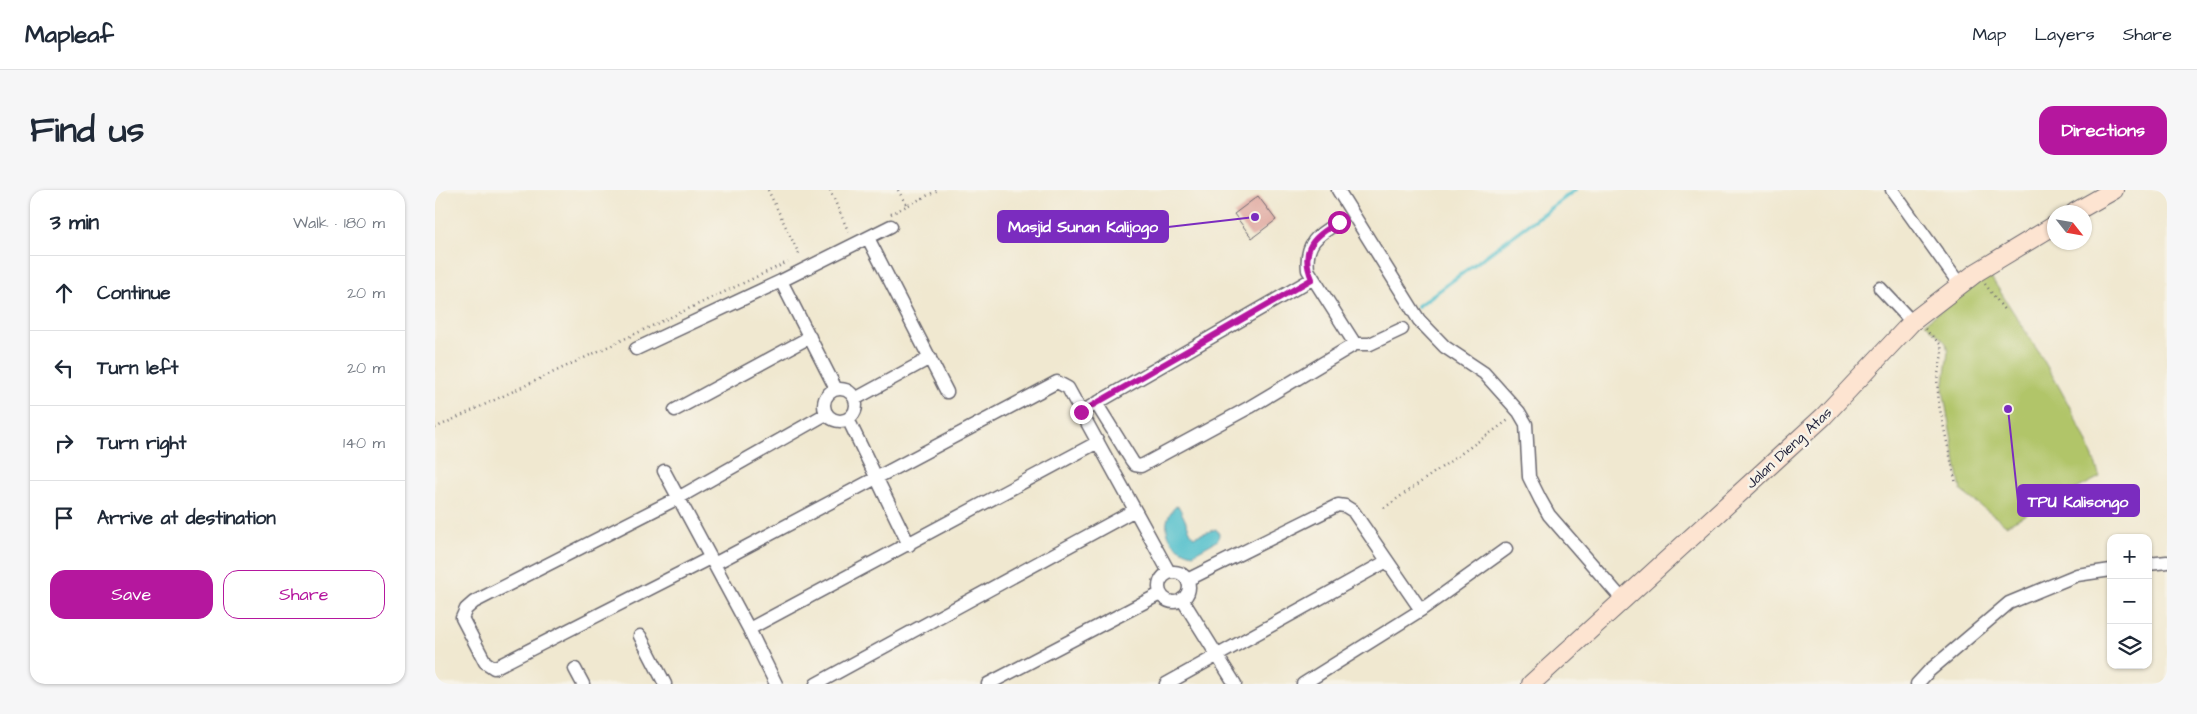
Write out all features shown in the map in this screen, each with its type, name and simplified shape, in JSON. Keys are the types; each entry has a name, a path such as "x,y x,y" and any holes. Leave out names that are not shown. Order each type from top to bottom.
{"street":[{"path":"1338,190 1419,320 1445,347 1484,373 1519,412 1526,424 1529,476 1540,499 1549,515 1622,599"},
{"path":"1892,190 1960,285"},
{"path":"2086,205 2105,192"},
{"path":"637,349 868,238 887,222"},
{"path":"1339,222 1316,237 1310,245 1307,256 1308,270 1355,344"},
{"name":"Jalan Dieng Atas","path":"1531,684 1823,417 1914,321 1977,272 2047,230"},
{"path":"868,238 947,392"},
{"path":"1081,412 1312,279"},
{"path":"781,281 836,390"},
{"path":"1880,288 1914,321"},
{"path":"1096,403 1132,461 1135,465 1141,466 1250,407 1355,344 1370,344 1402,329"},
{"path":"675,410 810,337"},
{"path":"855,399 930,358"},
{"path":"826,414 678,498 486,596 466,609 461,618 485,662 491,668 498,667 877,478 1057,382 1068,388 1169,572"},
{"path":"836,390 849,392 855,399 854,412 848,419 833,420 826,414 824,409 825,399 831,392 836,390"},
{"path":"848,419 909,545"},
{"path":"749,629 909,545 1098,442"},
{"path":"664,471 749,629 776,684"},
{"path":"1187,580 1338,505 1345,506 1353,511 1421,610"},
{"path":"816,684 1135,510"},
{"path":"1303,684 1421,610 1506,549"},
{"path":"1166,684 1387,561"},
{"path":"2152,564 2167,562"},
{"path":"1917,684 1929,670 2009,603 2077,575 2107,571"},
{"path":"1169,572 1178,572 1187,580 1187,593 1182,599 1177,601 1167,600 1160,594 1161,578 1169,572"},
{"path":"988,684 1160,594"},
{"path":"1182,599 1235,684"},
{"path":"640,636 665,684"},
{"path":"575,670 583,684"}],"path":[{"path":"768,190 800,256 808,252"},
{"path":"831,190 849,233 857,230"},
{"path":"898,190 907,206"},
{"path":"887,222 907,206 938,190"},
{"path":"435,428 791,260"},
{"path":"1977,272 2005,311"},
{"path":"1914,321 1941,345 1942,354 1937,379 1939,406 1956,484"},
{"path":"1384,508 1519,412"}],"green space":[{"path":"1989,274 2036,347 2065,397 2090,450 2100,477 2006,525 1961,491 1943,390 1948,352 1946,343 1925,323"}],"water":[{"path":"1176,506 1179,507 1193,537 1216,529 1219,534 1218,540 1193,554 1178,547 1168,535 1167,528 1167,520"}],"building":[{"path":"1258,196 1276,220 1252,238 1234,214"}],"waterway":[{"path":"1418,306 1575,190"}],"place":[{"name":"Masjid Sunan Kalijogo","path":"1255,217"},
{"name":"TPU Kalisongo","path":"2008,409"}],"route":[{"path":"1081,412 1312,279 1308,270 1307,256 1310,245 1316,237 1339,222"}]}
